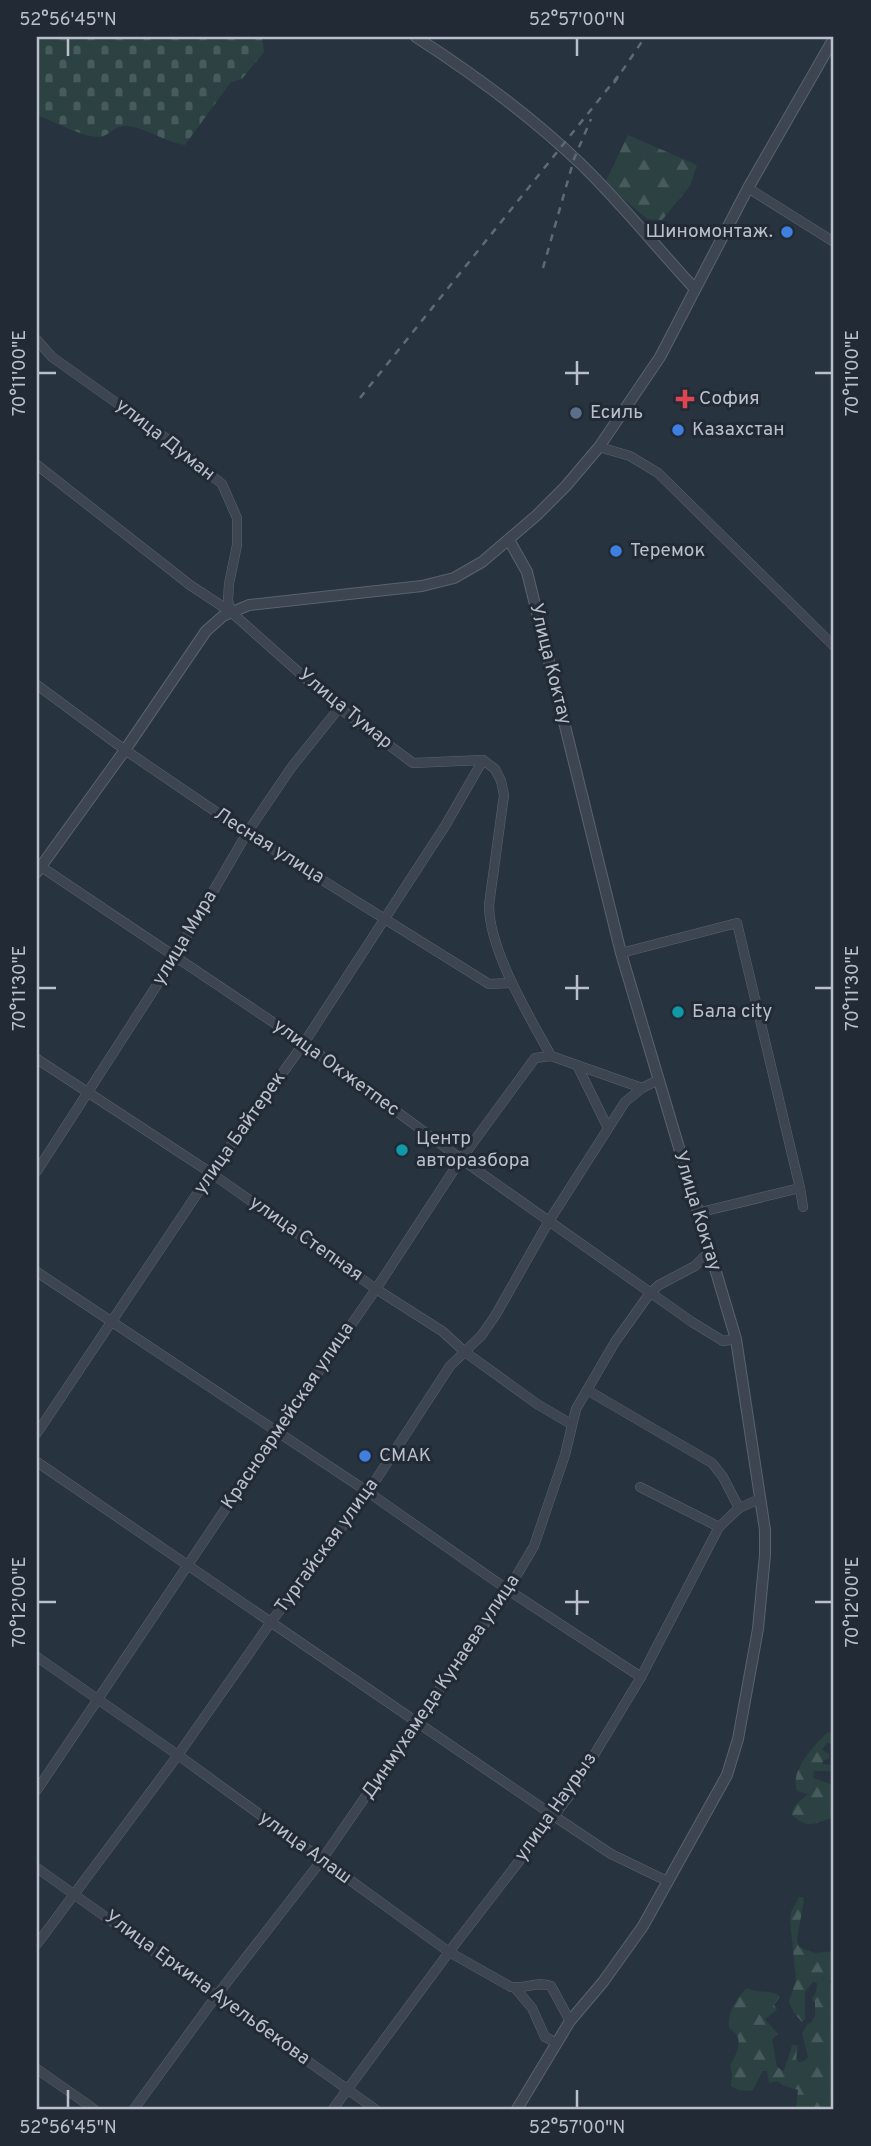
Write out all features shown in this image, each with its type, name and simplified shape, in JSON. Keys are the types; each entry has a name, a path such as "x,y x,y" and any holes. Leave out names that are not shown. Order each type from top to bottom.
{"street":[{"path":"416,37 512,103 584,167 695,289"},
{"path":"38,868 125,750 206,631 231,612 249,605 408,587 454,578 469,571 509,540 566,486 599,447 660,357 748,188 834,38"},
{"path":"748,188 834,242"},
{"name":"улица Думан","path":"37,340 52,357 170,441 222,484 237,518 237,545 229,584 228,600 231,612"},
{"path":"599,447 630,456 658,472 834,646"},
{"name":"Улица Тумар","path":"37,466 190,585 231,612 339,708 413,763 483,761"},
{"name":"Улица Коктау","path":"509,540 527,572 621,953 736,1339 765,1530 758,1629 738,1739 727,1775 643,1926 603,1982 570,2021 517,2109"},
{"name":"Лесная улица","path":"37,685 125,750 247,833 489,984 512,983"},
{"name":"улица Мира","path":"37,1171 175,957 247,833 291,768 339,708"},
{"path":"483,761 495,769 502,782 504,794 489,920 512,983 551,1056 642,1088"},
{"name":"улица Байтерек","path":"37,1433 211,1173 303,1043 483,761"},
{"name":"улица Окжетпес","path":"38,868 303,1043 461,1159 715,1338 723,1342 736,1339"},
{"path":"621,953 737,923 803,1207"},
{"name":"Красноармейская улица","path":"37,1790 461,1159 535,1058 551,1056"},
{"name":"улица Степная","path":"37,1059 211,1173 376,1289 442,1331 465,1352 537,1404 571,1423"},
{"path":"577,1065 608,1128"},
{"name":"Тургайская улица","path":"37,1944 368,1492 450,1366 481,1336 495,1316 549,1221 625,1102 642,1088 658,1080"},
{"path":"697,1213 800,1188"},
{"name":"Динмухамеда Кунаева улица","path":"134,2109 217,1995 321,1861 508,1590 534,1546 565,1455 571,1423 615,1342 650,1293 659,1285 695,1266 709,1252"},
{"path":"37,1272 641,1677"},
{"path":"587,1390 712,1463 723,1477 739,1508"},
{"path":"37,1462 611,1854 667,1881"},
{"path":"640,1487 719,1527"},
{"name":"улица Наурыз","path":"333,2109 570,1795 641,1677 719,1527 739,1508 760,1499"},
{"name":"улица Алаш","path":"37,1657 178,1755 449,1952 515,1988"},
{"name":"Улица Еркина Ауельбекова","path":"37,1868 375,2109"},
{"path":"515,1988 537,1984 551,1986 570,2021"},
{"path":"515,1988 532,2008 545,2037 557,2043"},
{"path":"37,2069 94,2109"}],"green space":[{"path":"37,37 262,37 264,52 242,79 230,83 185,145 128,126 103,136 92,136 37,115"},
{"path":"628,135 697,165 690,186 662,220 647,219 605,183"},
{"path":"828,1732 834,1735 834,1744 827,1743 822,1750 829,1754 823,1764 834,1765 834,1771 814,1771 813,1778 834,1785 834,1819 807,1824 792,1815 795,1806 808,1794 797,1791 796,1776 810,1751"},
{"path":"799,1897 804,1900 797,1939 799,1947 815,1953 834,1951 834,1977 829,1982 834,1984 834,1999 830,2003 834,2007 834,2020 830,2022 834,2027 834,2109 796,2109 798,2090 778,2081 769,2083 767,2071 763,2071 752,2091 738,2090 731,2086 730,2066 739,2041 729,2028 729,2017 736,2001 747,1988 780,1996 774,2005 777,2010 765,2019 778,2034 772,2039 777,2067 784,2071 792,2045 798,2045 796,2059 799,2062 808,2057 802,2034 815,2016 815,2002 812,1999 817,1983 813,1982 805,1992 805,2019 802,2022 789,2002 796,1980 790,1921 791,1912"}],"railway":[{"path":"614,83 645,37"},
{"path":"360,398 618,76"},
{"path":"543,268 574,159 591,119"}],"place":[{"name":"Шиномонтаж.","path":"787,232"},
{"name":"София","path":"685,399"},
{"name":"Есиль","path":"576,413"},
{"name":"Казахстан","path":"678,430"},
{"name":"Теремок","path":"616,551"},
{"name":"Бала city","path":"678,1012"},
{"name":"Центр авторазбора","path":"402,1150"},
{"name":"СМАК","path":"365,1456"}]}
